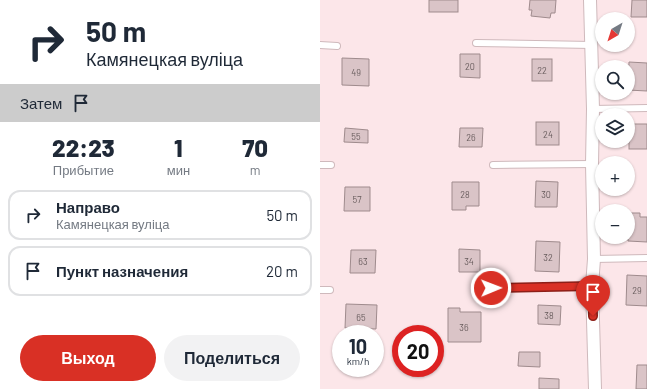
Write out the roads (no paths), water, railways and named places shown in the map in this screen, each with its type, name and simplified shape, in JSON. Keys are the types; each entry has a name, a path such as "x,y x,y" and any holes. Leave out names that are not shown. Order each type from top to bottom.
{"street":[{"path":"590,0 593,109 592,164 594,258 592,286 595,389"}],"lane":[{"path":"476,43 592,45"},
{"path":"320,45 337,46"},
{"path":"593,109 647,108"},
{"path":"494,165 592,164"},
{"path":"320,165 331,165"},
{"path":"594,258 647,258"},
{"path":"491,288 592,286"},
{"path":"320,290 330,290"}]}
